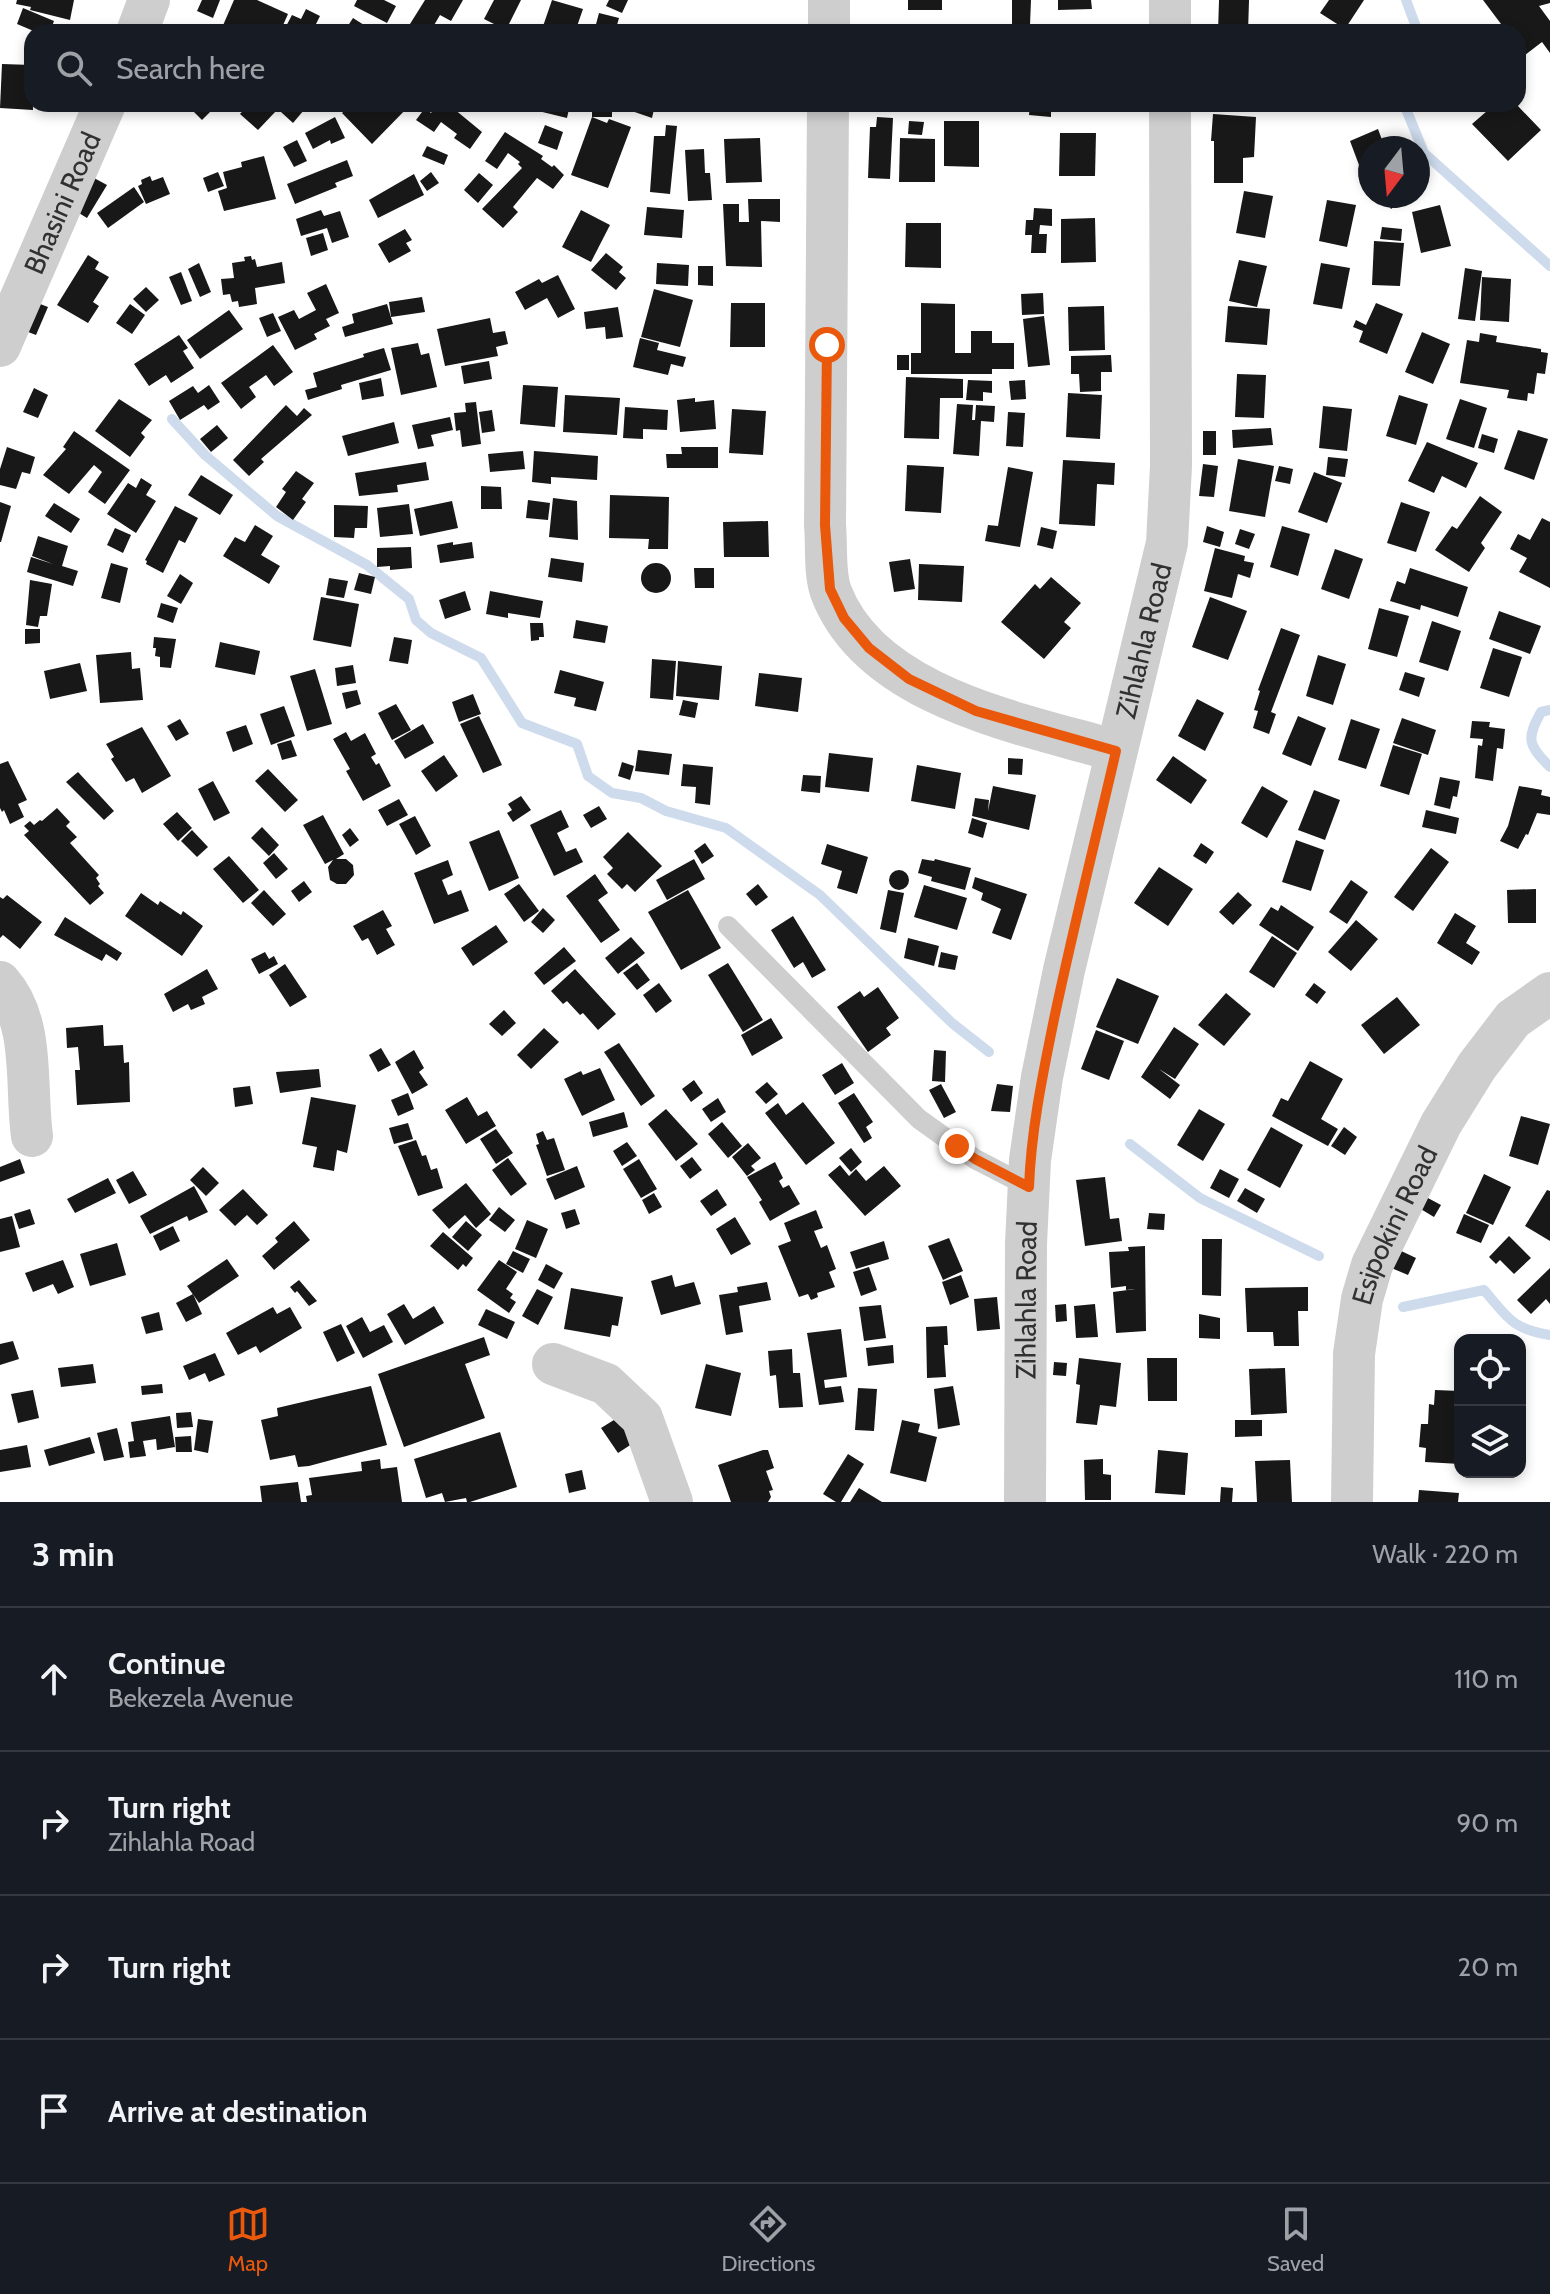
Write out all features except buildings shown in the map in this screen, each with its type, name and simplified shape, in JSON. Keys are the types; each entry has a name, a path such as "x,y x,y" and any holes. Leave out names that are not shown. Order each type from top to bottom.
{"street":[{"path":"140,24 149,0"},
{"path":"829,0 829,24"},
{"path":"1170,0 1170,24"},
{"name":"Bhasini Road","path":"0,346 102,112"},
{"path":"828,112 825,525 830,589 844,618 869,648 909,679 976,711 1116,751"},
{"name":"Zihlahla Road","path":"1025,1502 1030,1160 1042,1077 1064,970 1167,543 1171,466 1170,112"},
{"path":"0,982 11,995 22,1026 32,1136"},
{"name":"Esipokini Road","path":"1352,1502 1354,1354 1362,1299 1372,1265 1441,1124 1477,1066 1513,1019 1550,993"},
{"path":"553,1364 606,1384 642,1418 672,1502"}],"lane":[{"path":"728,926 919,1119 975,1159 1029,1187"}],"waterway":[{"path":"1406,0 1415,24"},
{"path":"1407,112 1424,153 1550,266"},
{"path":"172,419 205,455 277,516 367,565 409,599 416,620 431,633 481,658 522,723 577,744 588,776 612,793 641,798 666,811 726,828 820,895 952,1023 989,1052"},
{"path":"1550,710 1541,712 1531,735 1537,753 1550,767"},
{"path":"1130,1144 1200,1198 1319,1256"},
{"path":"1403,1307 1484,1290 1519,1326 1550,1335"}],"route":[{"path":"827,345 825,525 830,589 844,618 869,648 909,679 976,711 1116,751 1042,1077 1029,1187 957,1146"}]}
